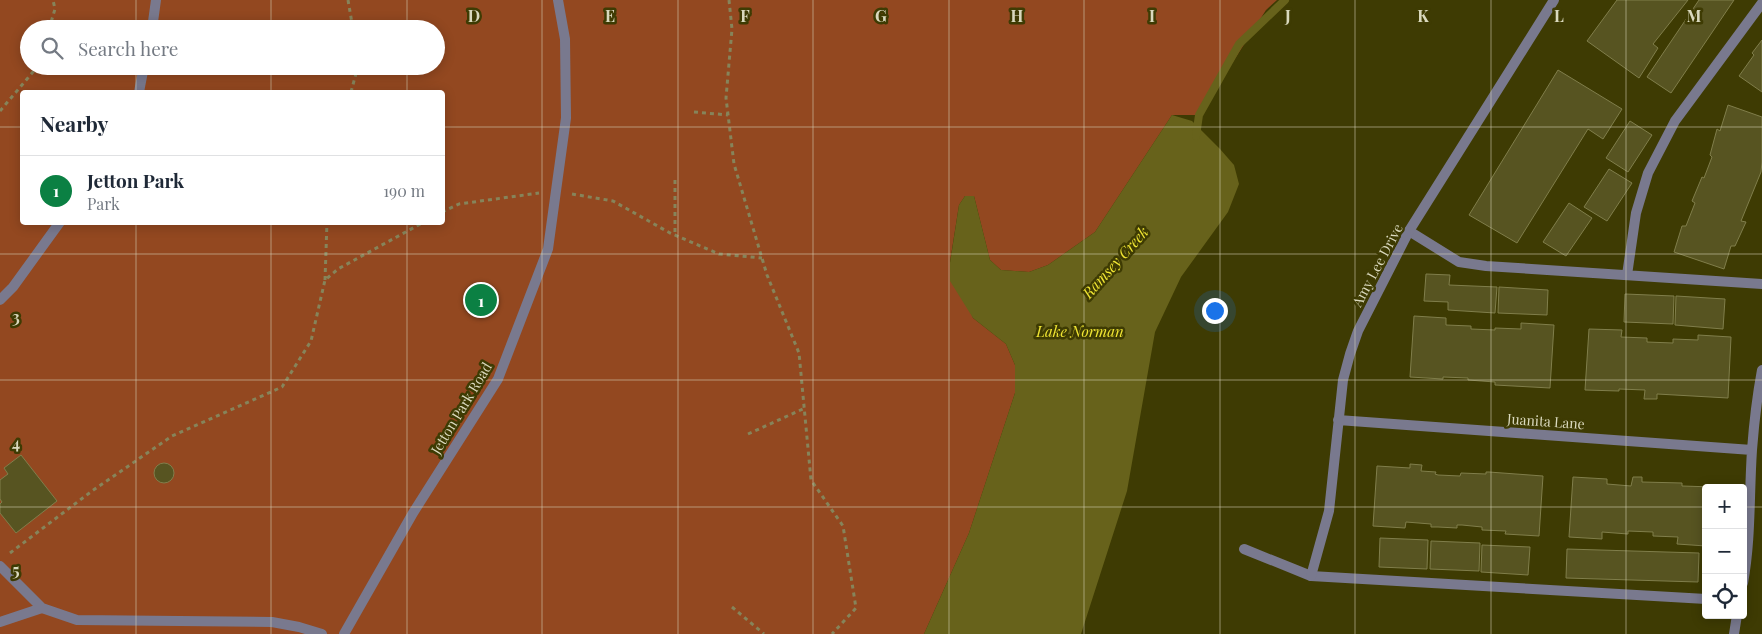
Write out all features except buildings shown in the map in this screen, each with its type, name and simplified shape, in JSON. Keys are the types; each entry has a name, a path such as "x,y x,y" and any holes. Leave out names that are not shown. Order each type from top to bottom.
{"street":[{"path":"153,20 156,0"},
{"name":"Jetton Park Road","path":"344,634 413,513 498,379 548,249 566,118 565,40 558,0"},
{"name":"Amy Lee Drive","path":"1312,576 1329,511 1343,380 1358,331 1409,231 1554,0"},
{"path":"1627,275 1636,213 1648,173 1675,121 1762,3"},
{"path":"139,90 142,75"},
{"path":"0,300 13,287 58,225"},
{"path":"1409,231 1459,262 1486,266 1762,284"},
{"path":"1745,574 1748,557 1752,450 1762,370"},
{"name":"Juanita Lane","path":"1338,420 1752,450"},
{"path":"1244,549 1312,576 1702,599"},
{"path":"0,566 42,608 77,620 272,622 322,634"},
{"path":"0,622 42,608"},
{"path":"1734,634 1736,619"}],"path":[{"path":"52,20 55,8 53,0"},
{"path":"348,0 351,20"},
{"path":"728,0 732,29 726,98 734,164 767,275 800,353 811,480 843,526 856,608 832,634"},
{"path":"0,111 30,75"},
{"path":"352,90 356,75"},
{"path":"694,112 728,114"},
{"path":"675,180 675,235"},
{"path":"445,211 459,204 556,191 612,202 675,235 719,254 762,258"},
{"path":"8,555 92,491 172,436 282,387 312,341 325,280 327,225"},
{"path":"325,280 338,269 419,225"},
{"path":"748,434 805,408"},
{"path":"732,607 764,634"}],"shaded area":[{"path":"0,0 1277,0 1266,10 1199,115 1172,115 1095,232 1048,265 1029,272 1001,270 990,260 974,196 965,196 959,205 950,262 973,318 1006,344 1015,365 1015,393 969,533 924,634 0,634"}],"water":[{"name":"Lake Norman","path":"1172,115 1192,121 1220,149 1234,165 1239,184 1228,212 1181,277 1155,332 1127,491 1081,634 924,634 969,533 1015,393 1015,365 1006,344 973,318 950,281 950,263 959,205 965,196 974,196 990,260 1001,270 1029,272 1048,265 1095,232"}],"waterway":[{"name":"Ramsey Creek","path":"1196,136 1199,115 1239,44 1285,0"}],"place":[{"name":"Jetton Park","path":"481,300"}]}
